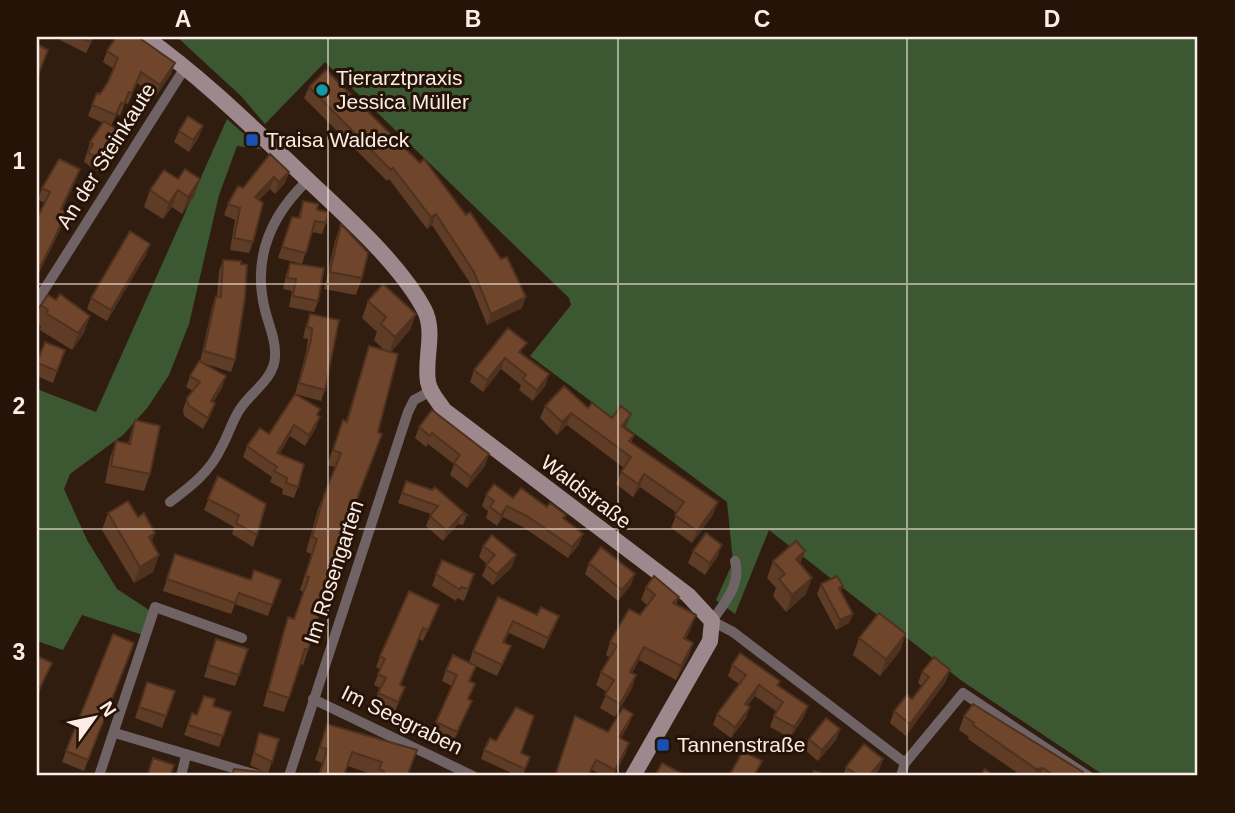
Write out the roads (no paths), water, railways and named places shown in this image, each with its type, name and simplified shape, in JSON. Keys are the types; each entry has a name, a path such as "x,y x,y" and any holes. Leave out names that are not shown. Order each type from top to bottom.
{"street":[{"path":"145,37 186,66 355,224 425,310 430,330 428,380 431,391"},
{"name":"An der Steinkaute","path":"37,301 186,66"},
{"path":"170,502 197,482 212,463 238,412 272,369 275,359 274,338 259,283 261,257 276,218 308,180"},
{"name":"Waldstraße","path":"431,391 453,417 688,595 712,621 733,632 905,763"},
{"name":"Im Rosengarten","path":"289,776 408,411 414,400 431,391"},
{"path":"633,776 710,641 712,621 734,588 739,573 735,561"},
{"path":"99,776 155,607 242,638"},
{"path":"901,776 905,763 963,693 1088,776"},
{"name":"Im Seegraben","path":"313,699 473,776"},
{"path":"115,733 260,776"},
{"path":"180,776 187,756"}],"place":[{"name":"Tierarztpraxis Jessica Müller","path":"322,90"},
{"name":"Traisa Waldeck","path":"252,140"},
{"name":"Tannenstraße","path":"663,745"}]}
